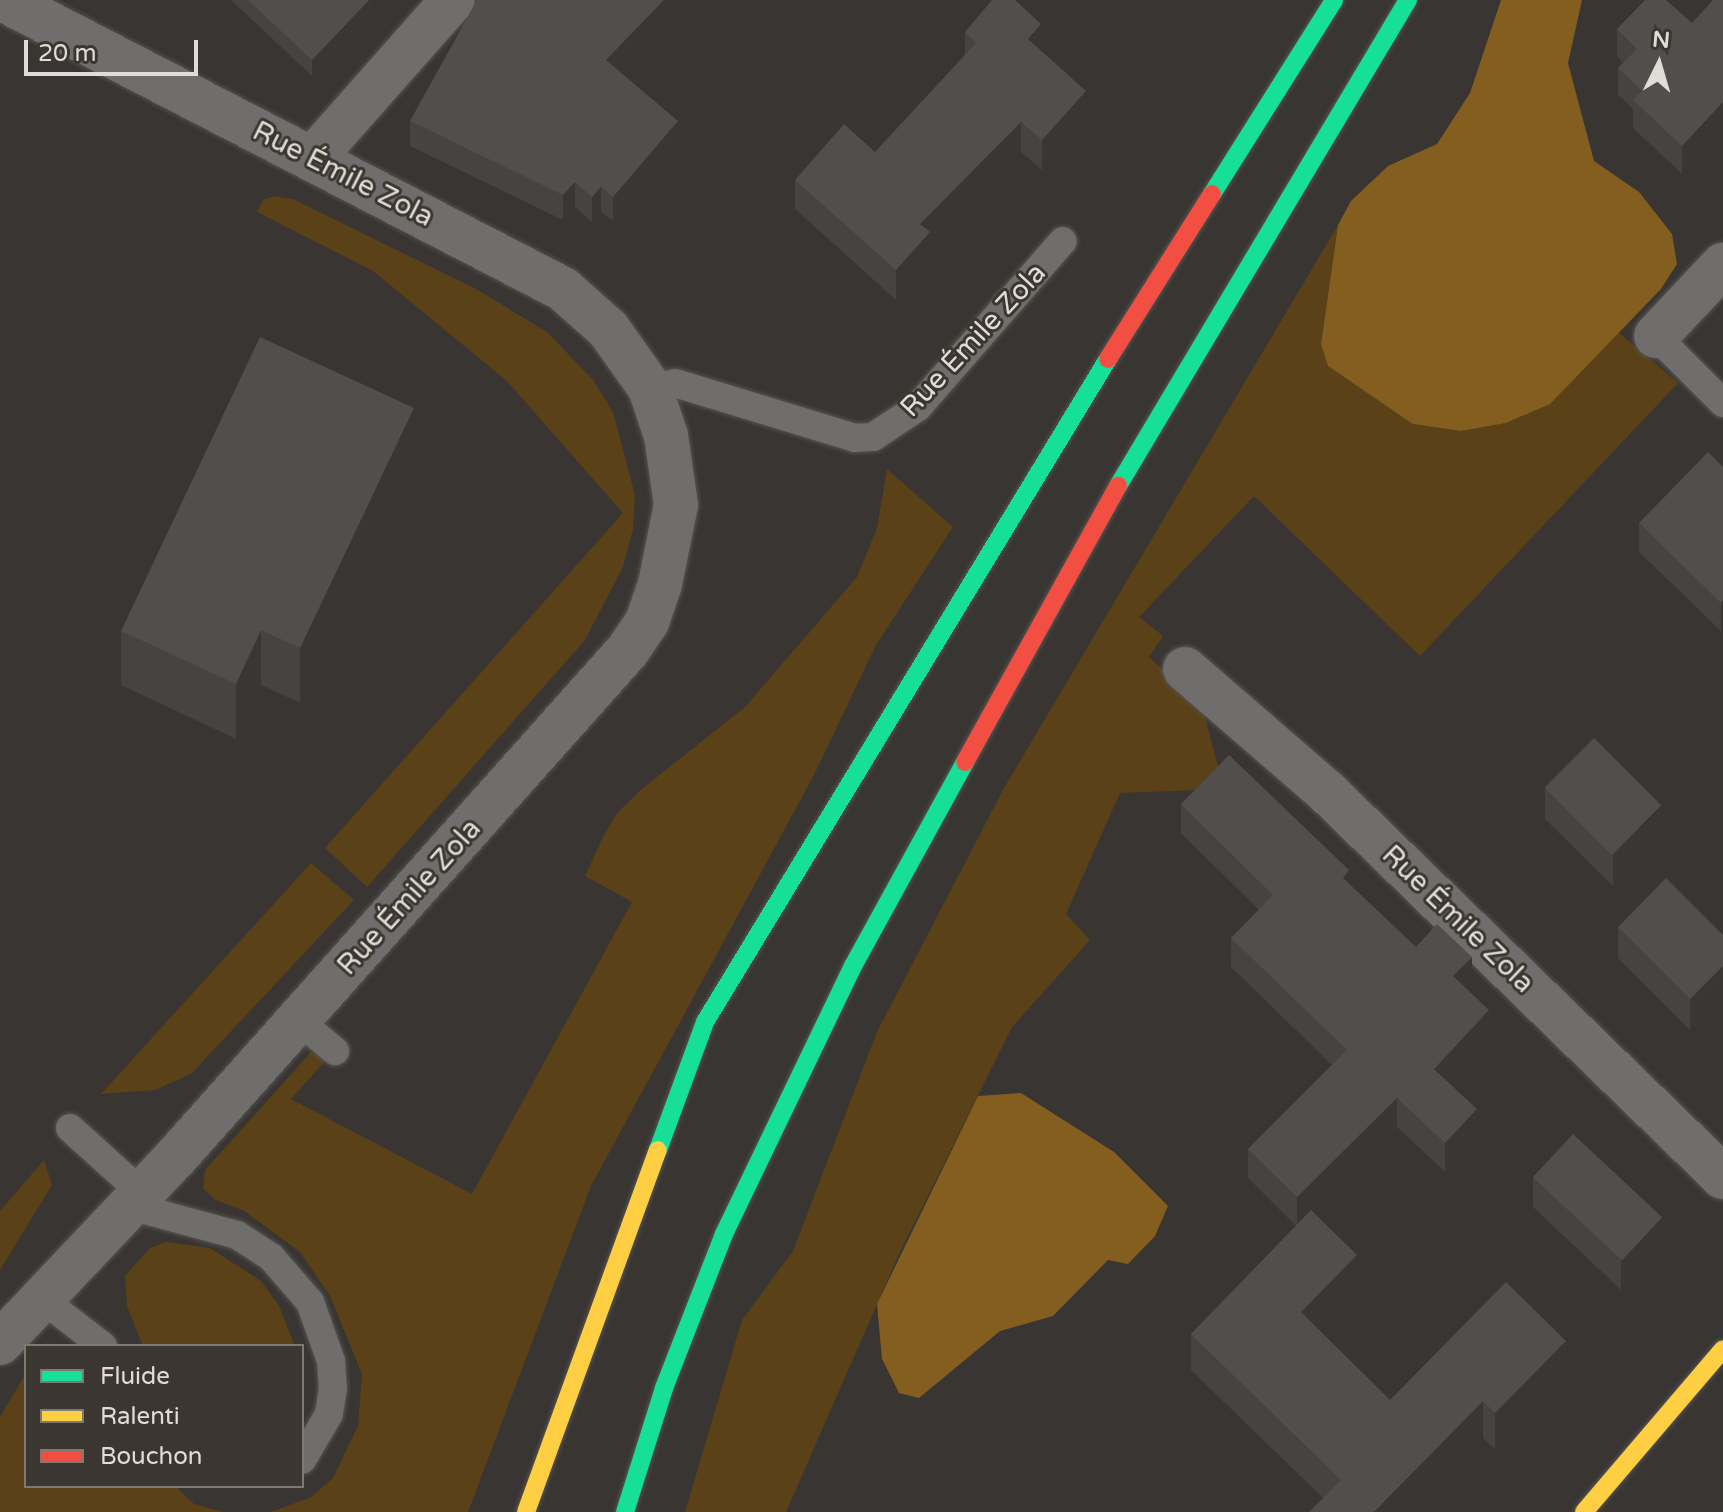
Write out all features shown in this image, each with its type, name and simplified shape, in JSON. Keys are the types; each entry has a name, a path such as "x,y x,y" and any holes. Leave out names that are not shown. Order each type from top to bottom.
{"main road":[{"path":"526,1512 689,1061 720,995 976,569 1334,0"},
{"path":"625,1512 664,1388 724,1234 853,966 1167,397 1408,0"},
{"path":"1584,1512 1723,1349"}],"street":[{"name":"Rue Émile Zola","path":"0,1343 299,1021 606,677 647,622 669,551 676,505 666,436 650,388 608,329 563,289 4,0"},
{"path":"313,158 453,0"},
{"path":"1656,336 1723,265"},
{"name":"Rue Émile Zola","path":"1185,669 1328,793 1723,1177"}],"lane":[{"name":"Rue Émile Zola","path":"650,388 675,383 855,438 873,437 918,407 1063,241"},
{"path":"1656,336 1723,403"},
{"path":"299,1021 335,1051"},
{"path":"70,1128 136,1199 237,1235 271,1257 310,1302 331,1361 333,1388 329,1414 304,1457"},
{"path":"42,1299 100,1344"}],"shaded area":[{"path":"1501,0 1582,0 1568,63 1594,161 1639,192 1672,234 1677,264 1661,289 1550,404 1506,423 1461,431 1413,424 1328,366 1321,344 1338,225 1351,201 1388,166 1437,144 1470,93"},
{"path":"274,196 293,199 476,289 547,332 594,381 613,412 635,495 633,529 623,567 585,640 367,887 325,848 623,513 507,381 373,271 257,212 263,200"},
{"path":"1338,225 1321,343 1413,424 1461,431 1506,423 1549,404 1617,331 1678,383 1420,656 1254,496 1139,617 1163,636 1149,657 1202,706 1224,789 1120,793 1066,914 1090,940 1012,1027 899,1254 786,1512 685,1512 742,1320 793,1251 877,1032 1004,788"},
{"path":"887,469 953,527 876,645 814,775 591,1186 468,1512 271,1512 311,1497 333,1478 358,1426 362,1374 330,1296 300,1252 244,1211 214,1199 203,1188 205,1170 312,1051 326,1060 291,1099 472,1194 632,902 585,876 604,835 617,813 643,788 745,707 857,577 877,528"},
{"path":"311,863 354,900 191,1074 155,1090 101,1094"},
{"path":"1021,1093 1114,1152 1168,1206 1155,1236 1128,1264 1108,1260 1053,1316 1000,1331 919,1398 899,1393 882,1359 877,1304 978,1096"},
{"path":"44,1160 52,1185 0,1270 0,1211"},
{"path":"166,1242 210,1248 261,1281 279,1306 294,1344 142,1344 127,1306 125,1276 150,1248"},
{"path":"24,1376 24,1488 177,1488 194,1504 223,1512 0,1512 0,1417"}],"building":[{"path":"248,0 369,0 312,60"},
{"path":"477,0 664,0 606,60 678,121 613,197 601,187 592,197 575,182 563,195 410,121"},
{"path":"992,0 1015,0 1041,24 1028,39 1086,91 1042,140 1021,122 920,224 930,232 896,270 795,180 844,124 875,152 976,43 965,32"},
{"path":"1645,0 1666,0 1692,23 1713,0 1723,0 1723,102 1682,146 1633,100 1642,91 1618,68 1637,49 1617,29"},
{"path":"260,337 414,408 300,648 261,630 236,684 121,631"},
{"path":"1708,452 1723,467 1721,603 1639,523"},
{"path":"1594,738 1661,805 1612,855 1545,787"},
{"path":"1229,755 1349,870 1343,878 1416,947 1437,924 1472,957 1453,976 1489,1010 1434,1069 1477,1109 1445,1143 1397,1098 1297,1197 1248,1149 1347,1050 1231,938 1273,895 1181,804"},
{"path":"1666,878 1723,935 1723,966 1690,999 1618,927"},
{"path":"1573,1134 1662,1217 1622,1260 1533,1177"},
{"path":"1311,1210 1357,1255 1301,1312 1390,1400 1506,1282 1566,1341 1495,1413 1483,1401 1374,1512 1309,1512 1341,1480 1191,1334"}],"traffic: fast":[{"path":"1212,194 1334,0"},
{"path":"1118,486 1408,0"},
{"path":"658,1150 705,1022 1108,359"},
{"path":"625,1512 664,1388 724,1234 853,966 965,762"}],"traffic: slow":[{"path":"526,1512 658,1150"},
{"path":"1584,1512 1723,1349"}],"traffic: jam":[{"path":"1108,359 1212,194"},
{"path":"965,762 1118,486"}]}
